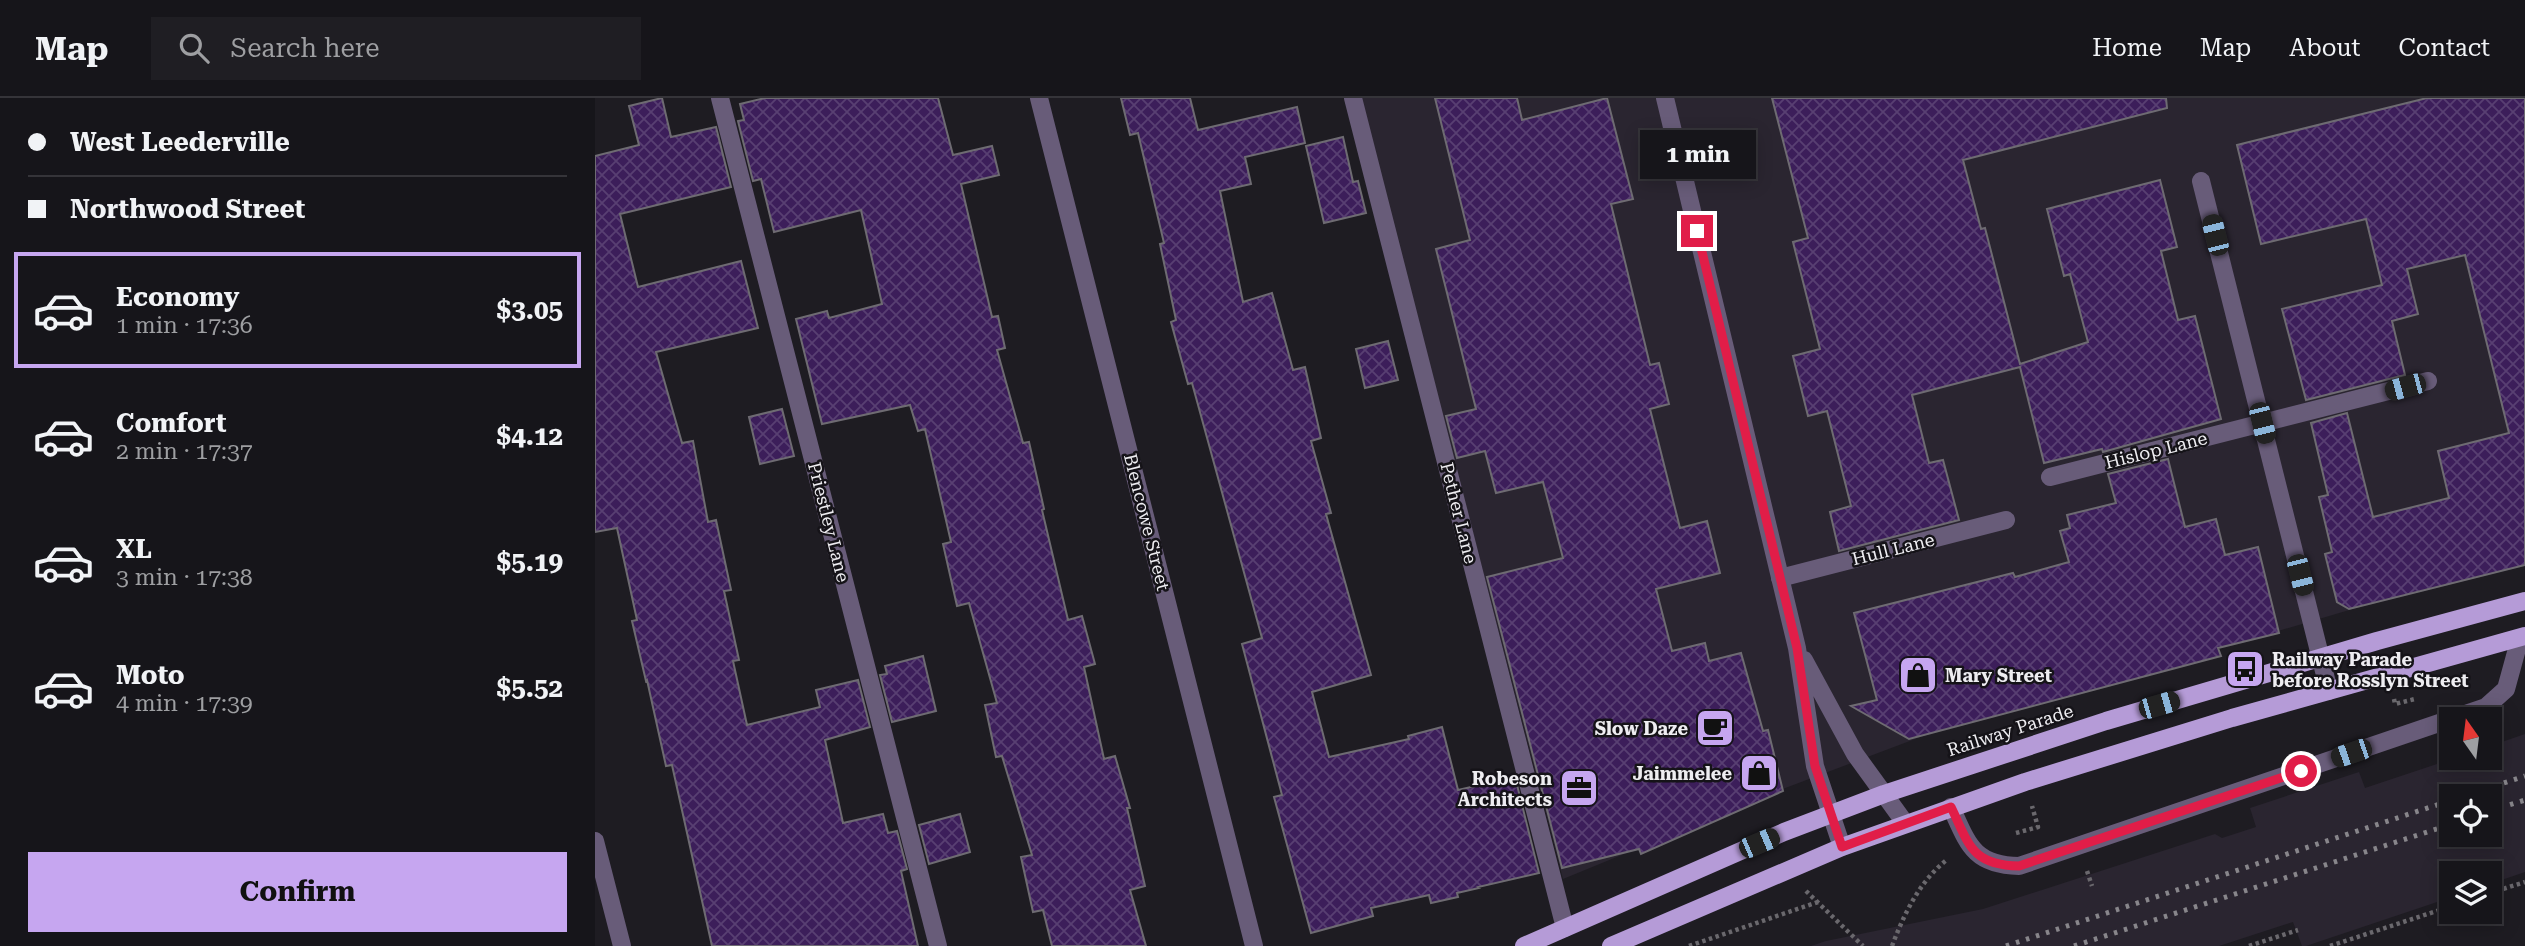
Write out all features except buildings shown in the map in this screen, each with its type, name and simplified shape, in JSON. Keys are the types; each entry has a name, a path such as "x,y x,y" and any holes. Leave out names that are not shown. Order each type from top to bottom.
{"main road":[{"name":"Railway Parade","path":"1524,946 1830,814 1884,794 2106,721 2525,601"},
{"path":"1611,946 1842,847 1951,807 2126,749 2522,637"}],"street":[{"name":"Priestley Lane","path":"720,98 938,946"},
{"name":"Blencowe Street","path":"1039,98 1254,946"},
{"name":"Pether Lane","path":"1353,98 1565,928"},
{"path":"1665,98 1797,648 1815,766 1842,847"},
{"path":"2201,181 2329,691"},
{"name":"Hislop Lane","path":"2050,477 2428,381"},
{"name":"Hull Lane","path":"1780,578 2006,520"},
{"path":"1951,807 1971,848 1980,857 1993,863 2019,866 2486,707 2506,689 2522,637"},
{"path":"1797,648 1856,754 1905,823"},
{"path":"595,841 622,946"}],"path":[{"path":"2016,833 2038,827 2030,799"},
{"path":"1892,946 1918,891 1933,872 1954,855"},
{"path":"2502,889 2525,882"},
{"path":"1689,946 1818,901 1863,946"},
{"path":"2330,946 2439,910"},
{"path":"2249,946 2298,930"}],"shaded area":[{"path":"1360,98 2525,98 2525,558 1923,736 1780,790 1563,879"},
{"path":"2525,734 2525,872 2502,880 2502,861 2439,861 2439,901 2306,946 2302,946 2293,922 2219,946 1811,946 1983,909 2215,834 2222,838 2256,827 2250,808 2359,772 2365,788 2439,763 2439,770 2503,770 2503,742"}],"railway":[{"path":"2501,784 2525,776"},
{"path":"2502,807 2525,800"},
{"path":"2006,946 2439,804"},
{"path":"2074,946 2439,828"}],"place":[{"name":"Railway Parade before Rosslyn Street","path":"2245,669"},
{"name":"Mary Street","path":"1918,675"},
{"name":"Slow Daze","path":"1715,728"},
{"name":"Jaimmelee","path":"1759,773"},
{"name":"Robeson Architects","path":"1579,788"}],"route":[{"path":"1697,231 1797,648 1815,766 1842,847 1951,807 1971,848 1980,857 2005,866 2019,866 2301,771"}]}
